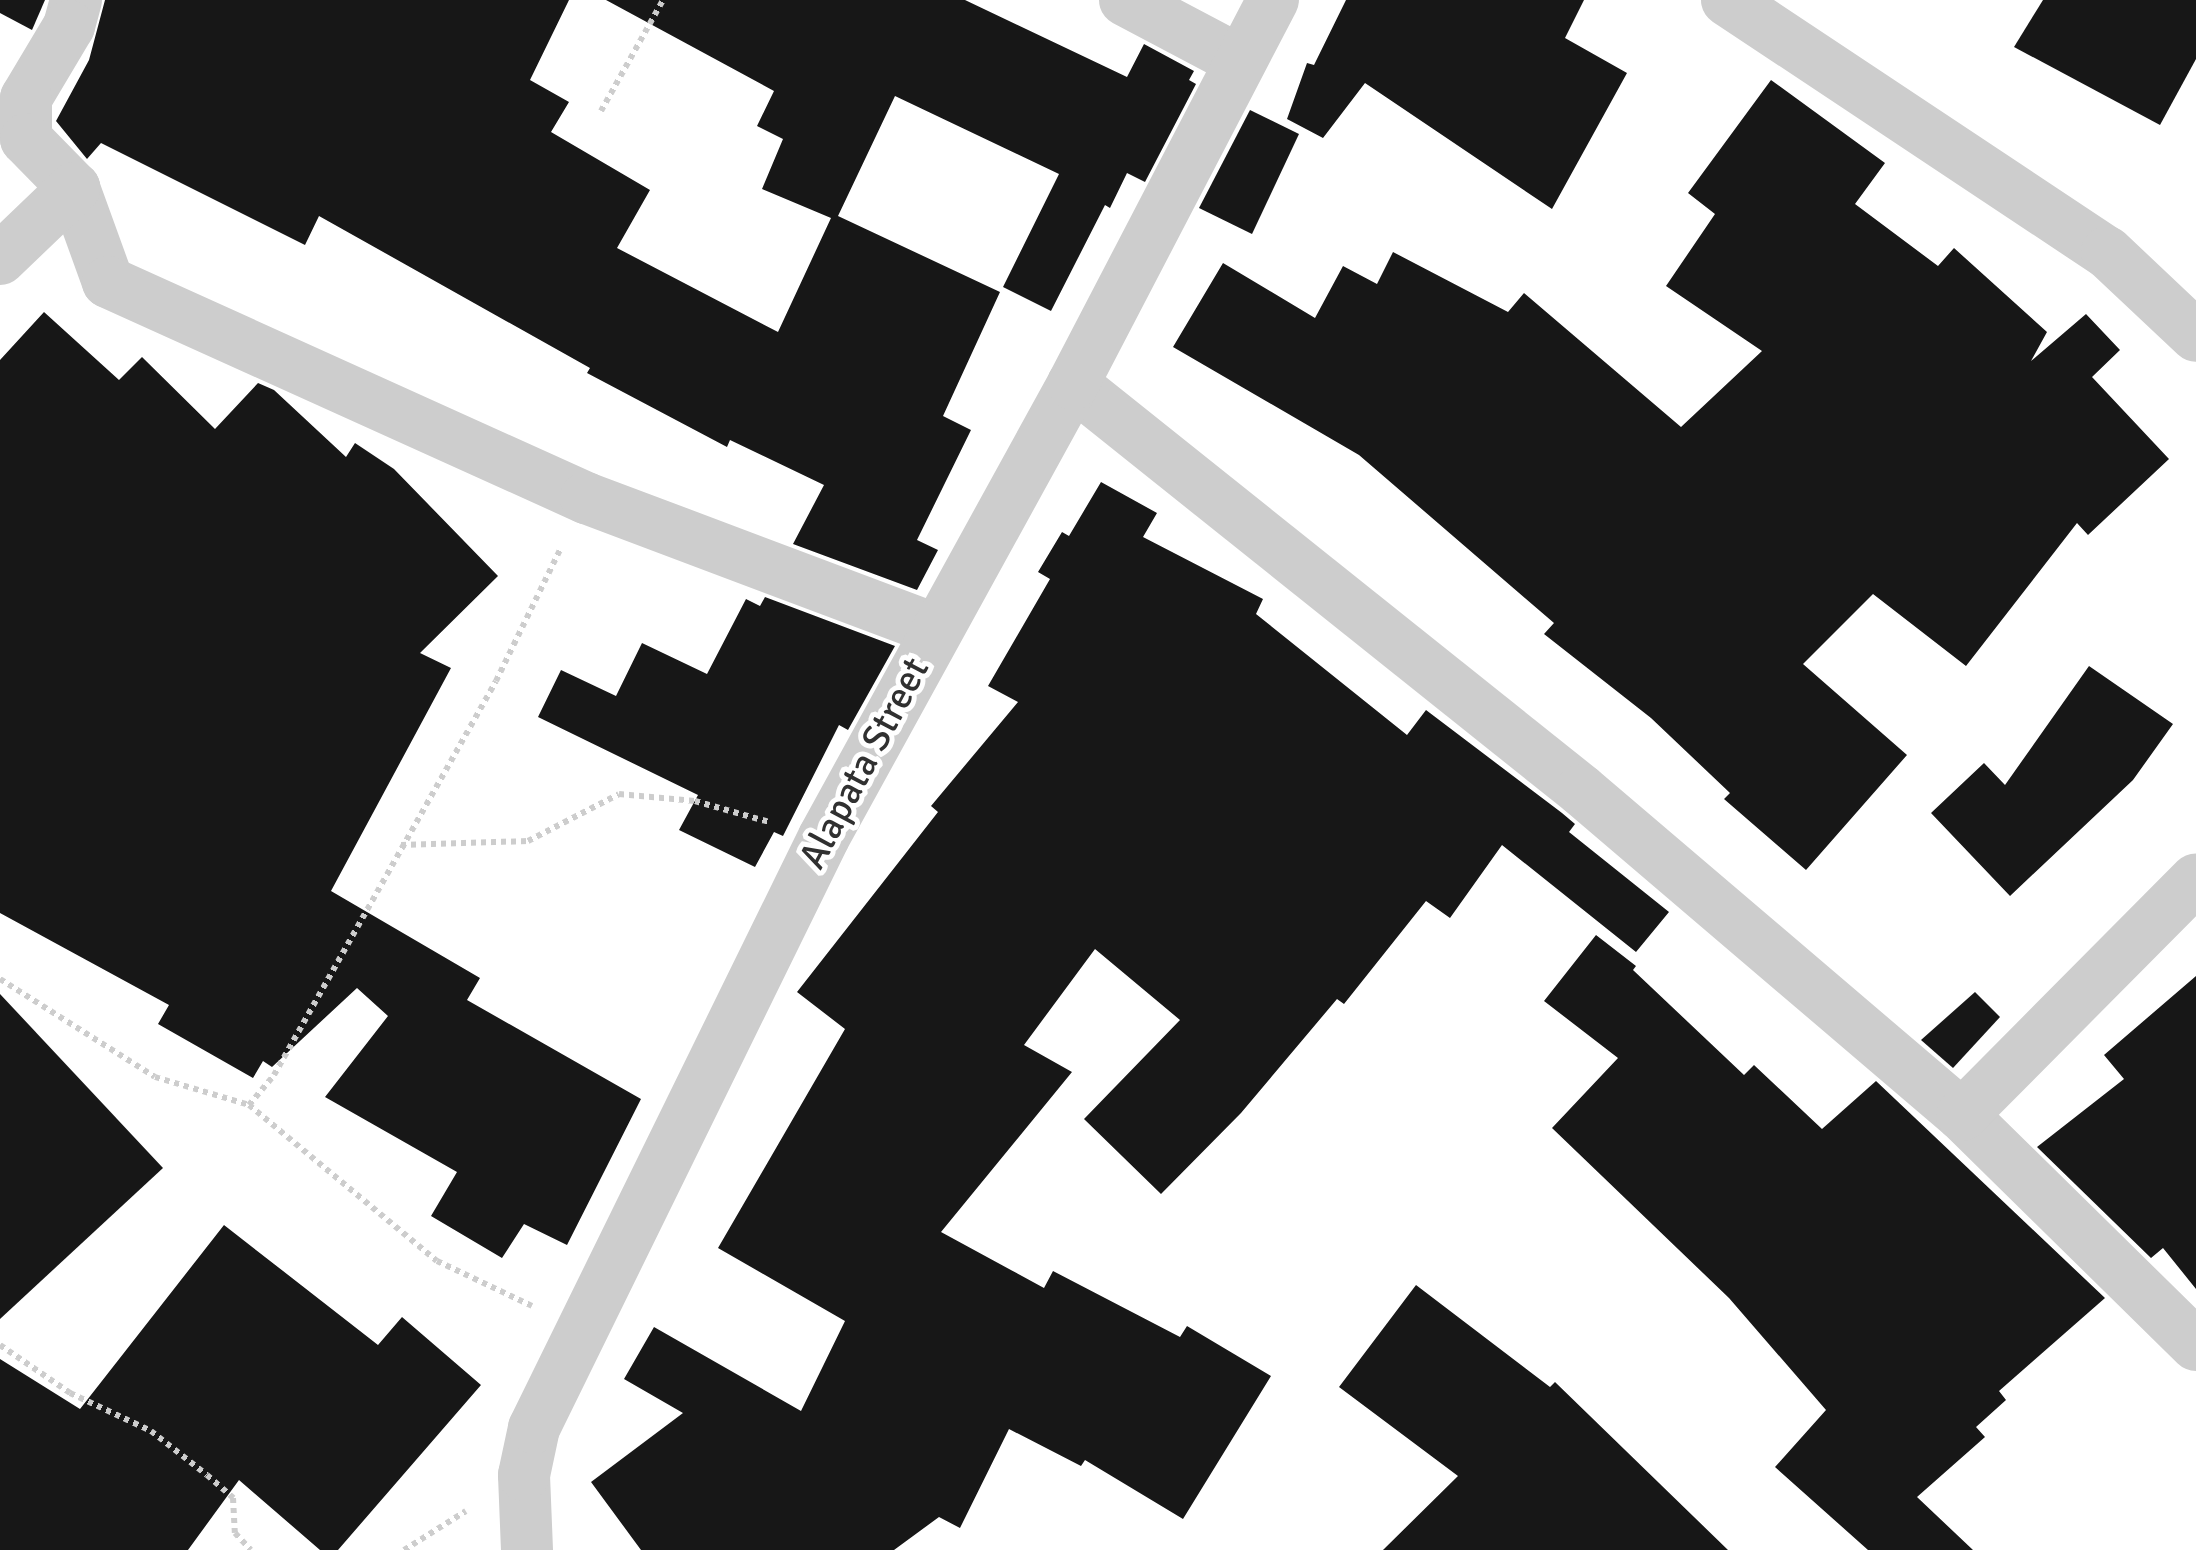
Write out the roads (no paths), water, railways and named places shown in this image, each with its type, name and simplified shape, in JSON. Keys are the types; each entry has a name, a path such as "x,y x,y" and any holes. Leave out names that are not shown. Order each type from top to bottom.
{"street":[{"path":"76,0 69,26 26,98 26,139 74,188 108,282 586,498 935,629"},
{"path":"1125,0 1240,62"},
{"name":"Alapata Street","path":"527,1550 524,1476 534,1428 824,838 935,629 1074,384 1273,0"},
{"path":"1727,0 2107,252 2196,336"},
{"path":"0,259 74,188"},
{"path":"1074,384 1581,790 1962,1115 2196,1345"},
{"path":"1962,1115 2196,879"}]}
